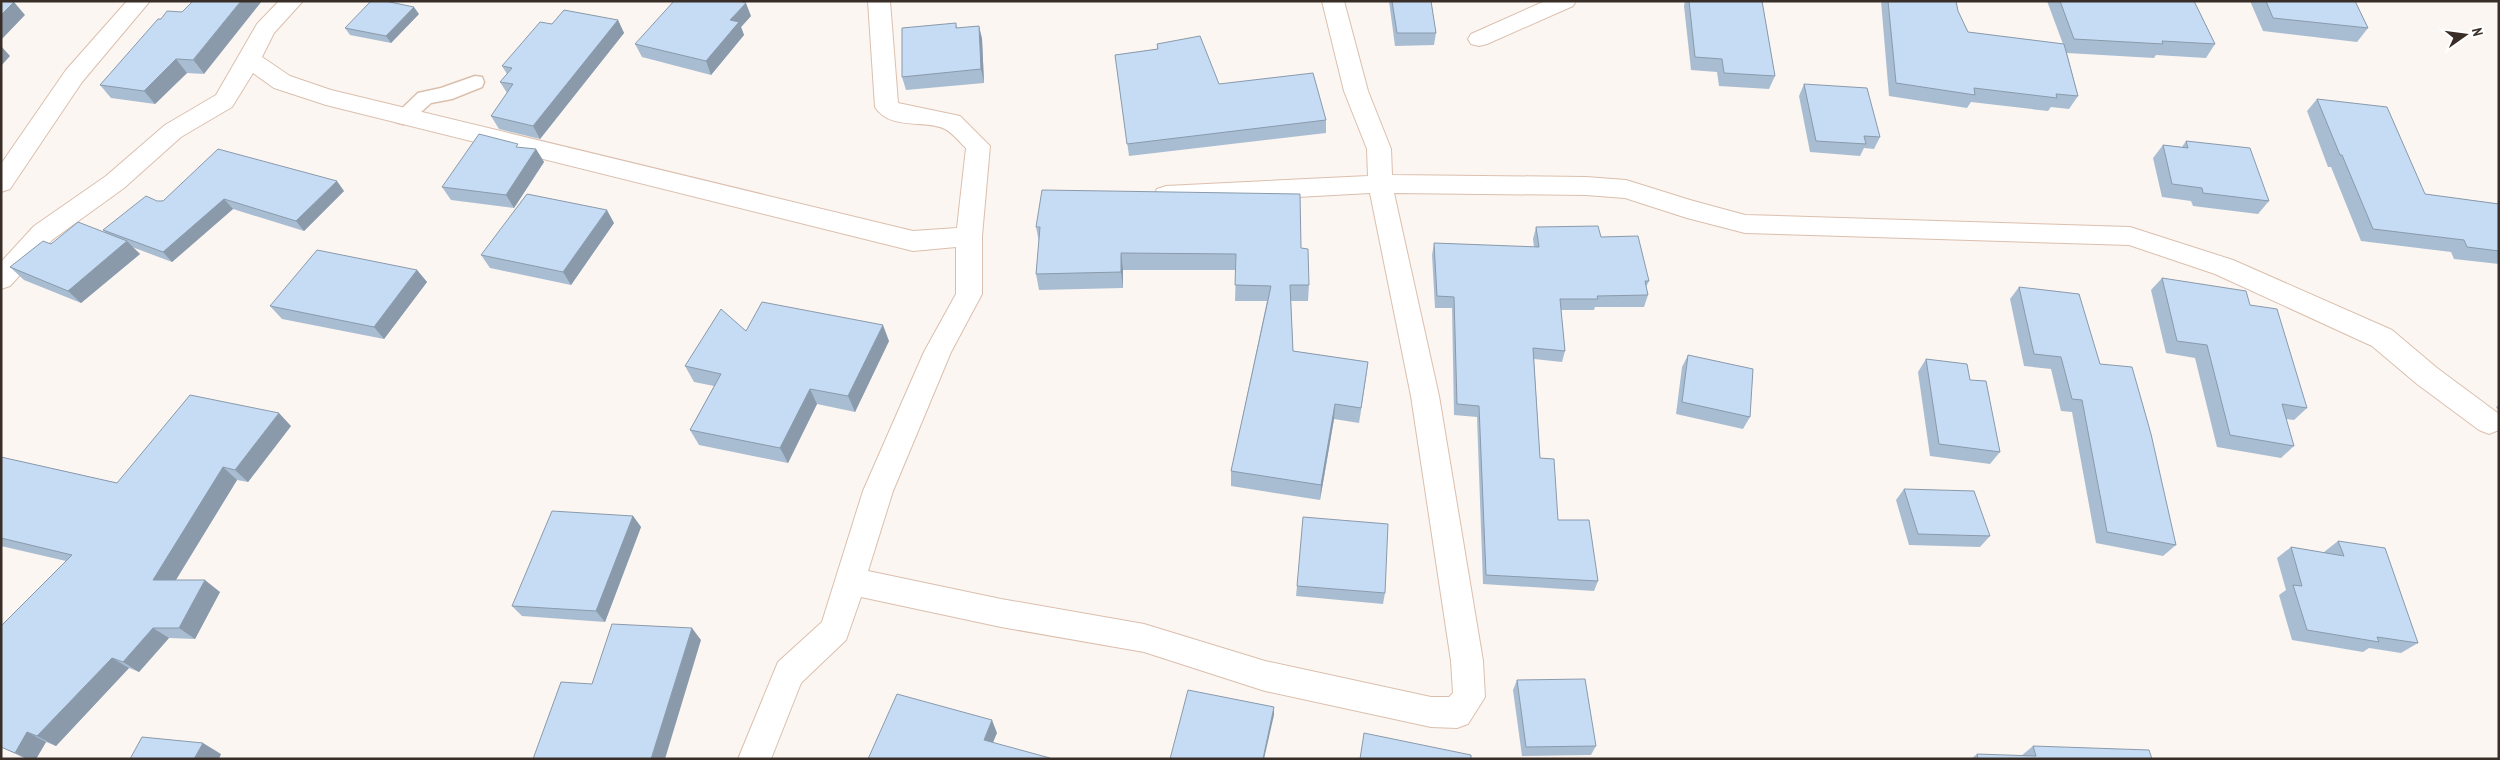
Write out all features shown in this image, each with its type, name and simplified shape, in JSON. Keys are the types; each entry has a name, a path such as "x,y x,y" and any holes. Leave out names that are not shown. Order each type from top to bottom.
{"street":[{"path":"1,183 74,76 139,1"},
{"path":"1,279 43,233 115,182 173,131 224,101 250,60 266,29 292,1"},
{"path":"754,759 789,672 835,630 878,491 938,352 968,294 969,236 978,146 952,122 897,113 887,108 879,1"},
{"path":"849,582 1144,638 1266,676 1431,712 1457,713 1468,697 1466,661 1425,396 1380,184 1379,149 1356,91 1333,1"},
{"path":"1479,40 1565,1"},
{"path":"250,60 282,82 326,97 403,117 871,228 913,241 969,236"},
{"path":"1156,195 1380,184 1517,187 1586,186 1626,189 1687,209 1745,224 2130,236 2224,267 2382,338 2427,376 2489,422"}],"lane":[{"path":"403,117 425,98 445,94 475,82"}],"building":[{"path":"1,1 14,2 1,15"},
{"path":"193,1 241,1 193,60 176,59 144,91 100,85 158,19 161,19 167,11 182,12"},
{"path":"371,1 385,1 414,7 386,36 345,28"},
{"path":"674,1 740,1 746,3 730,20 739,22 706,61 635,44"},
{"path":"1392,1 1431,1 1436,33 1397,33"},
{"path":"1689,1 1762,1 1775,76 1724,73 1722,59 1695,57"},
{"path":"1888,1 1956,1 1958,11 1968,32 2064,44 2078,96 2056,94 2057,98 1974,88 1975,95 1896,83"},
{"path":"2060,1 2194,1 2215,44 2162,41 2163,44 2074,39"},
{"path":"2266,1 2355,1 2368,28 2273,18"},
{"path":"564,10 618,20 533,126 491,116 513,84 500,82 512,68 502,66 540,22 552,24"},
{"path":"956,23 956,28 979,26 981,69 902,77 902,28"},
{"path":"1200,36 1219,84 1313,73 1326,120 1127,144 1115,55 1158,49 1157,44"},
{"path":"1804,84 1867,88 1880,137 1864,136 1866,144 1816,141"},
{"path":"2317,99 2387,107 2425,194 2499,204 2499,251 2467,247 2464,240 2373,229"},
{"path":"479,134 518,144 516,147 536,149 506,195 442,187"},
{"path":"2186,141 2250,148 2269,201 2203,193 2202,188 2172,184 2163,145 2188,148"},
{"path":"218,149 337,181 296,221 224,199 163,252 103,230 146,196 157,201 163,201"},
{"path":"1042,190 1300,194 1301,248 1308,249 1309,285 1290,285 1293,351 1368,362 1361,408 1335,404 1321,485 1231,471 1271,286 1235,285 1236,254 1121,253 1121,272 1036,274 1040,227 1036,227"},
{"path":"527,194 607,210 563,272 481,255"},
{"path":"78,222 127,241 68,291 10,267 43,241 51,244"},
{"path":"1598,226 1601,237 1638,236 1649,281 1645,281 1648,295 1597,296 1598,299 1560,299 1565,351 1533,348 1540,458 1554,459 1558,520 1589,520 1598,581 1486,575 1479,406 1457,404 1454,297 1437,296 1434,243 1539,247 1536,227"},
{"path":"317,250 417,270 374,327 270,306"},
{"path":"2162,278 2246,291 2250,305 2277,309 2307,408 2282,404 2294,446 2230,435 2207,345 2177,341"},
{"path":"2019,287 2079,294 2100,364 2132,367 2151,434 2176,545 2107,532 2082,400 2072,399 2061,357 2034,354"},
{"path":"762,302 883,325 848,396 810,389 780,448 690,430 721,374 685,366 721,309 746,331"},
{"path":"1688,355 1753,369 1750,417 1682,402"},
{"path":"1926,359 1967,364 1970,380 1986,381 2000,452 1939,444"},
{"path":"190,395 279,413 235,470 223,467 153,580 205,580 179,628 153,628 123,662 112,658 37,736 27,732 15,753 1,747 1,626 72,555 1,538 1,457 117,483"},
{"path":"1904,489 1974,491 1990,536 1918,534"},
{"path":"552,511 633,516 596,611 512,606"},
{"path":"1303,517 1388,524 1385,593 1297,586"},
{"path":"2338,541 2385,548 2418,643 2377,637 2379,642 2307,630 2293,585 2302,586 2291,547 2344,556"},
{"path":"612,624 692,628 651,759 533,759 561,682 592,684"},
{"path":"1585,679 1596,746 1526,747 1517,680"},
{"path":"1188,690 1274,707 1263,759 1170,759"},
{"path":"897,694 992,720 984,740 1050,759 868,759"},
{"path":"1364,733 1471,755 1471,759 1360,759"},
{"path":"142,737 203,743 194,759 130,759"},
{"path":"2033,746 2149,750 2152,759 1978,759 1977,754 2036,756"}]}
